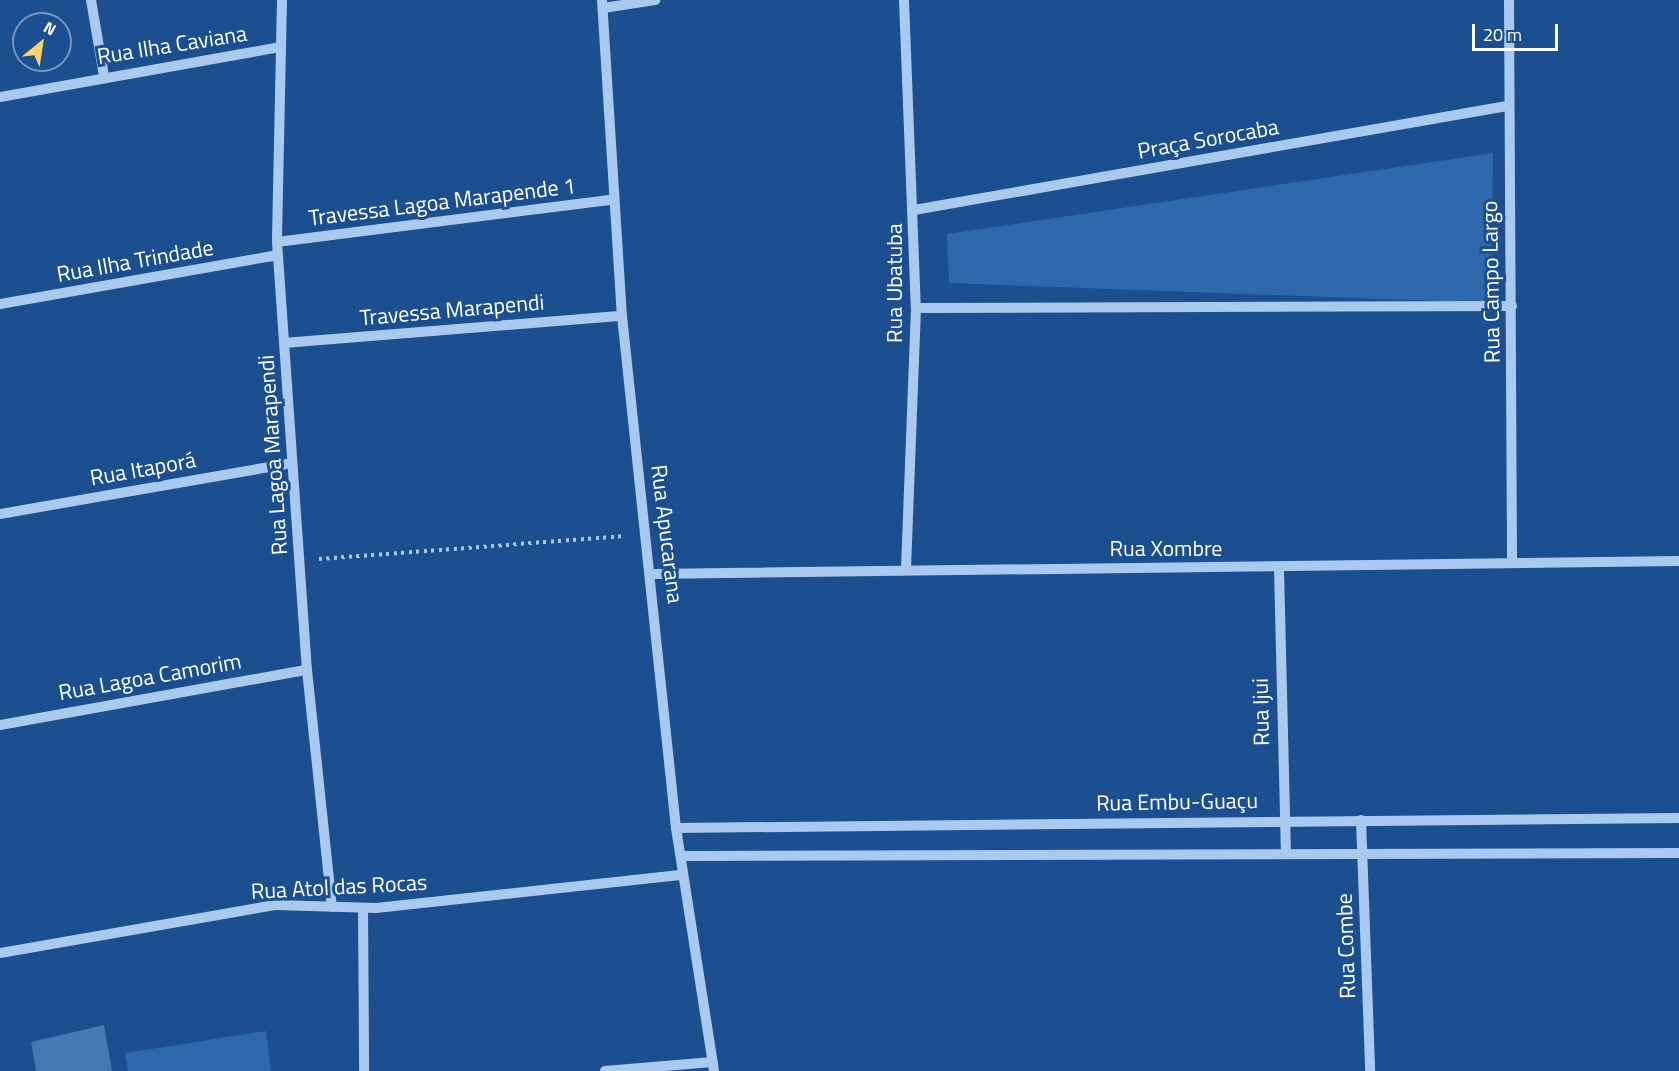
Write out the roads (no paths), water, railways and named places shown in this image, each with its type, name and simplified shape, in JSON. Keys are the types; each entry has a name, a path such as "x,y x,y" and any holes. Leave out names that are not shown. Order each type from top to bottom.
{"street":[{"path":"91,0 104,76"},
{"name":"Rua Lagoa Marapendi","path":"282,0 276,242 307,670 332,907"},
{"path":"603,4 655,0"},
{"name":"Rua Ubatuba","path":"904,0 914,210 916,308 906,567"},
{"name":"Rua Campo Largo","path":"1509,0 1512,563"},
{"name":"Rua Apucarana","path":"603,4 612,200 622,316 646,534 654,574 676,828 713,1066"},
{"name":"Rua Ilha Caviana","path":"0,97 104,76 280,46"},
{"name":"Praça Sorocaba","path":"914,210 1508,106"},
{"name":"Travessa Lagoa Marapende 1","path":"276,242 612,200"},
{"name":"Rua Ilha Trindade","path":"0,304 277,255"},
{"path":"916,308 1512,306"},
{"name":"Travessa Marapendi","path":"284,343 622,316"},
{"name":"Rua Itaporá","path":"0,514 292,463"},
{"name":"Rua Xombre","path":"654,574 906,567 1279,569 1679,561"},
{"name":"Rua Ijui","path":"1279,569 1286,854"},
{"name":"Rua Lagoa Camorim","path":"0,725 307,670"},
{"name":"Rua Embu-Guaçu","path":"676,828 1285,820 1679,818"},
{"name":"Rua Combe","path":"1360,820 1371,1071"},
{"path":"682,856 1679,853"},
{"name":"Rua Atol das Rocas","path":"0,953 275,905 363,908 682,875"},
{"path":"363,908 364,1071"},
{"path":"605,1071 713,1066"}]}
